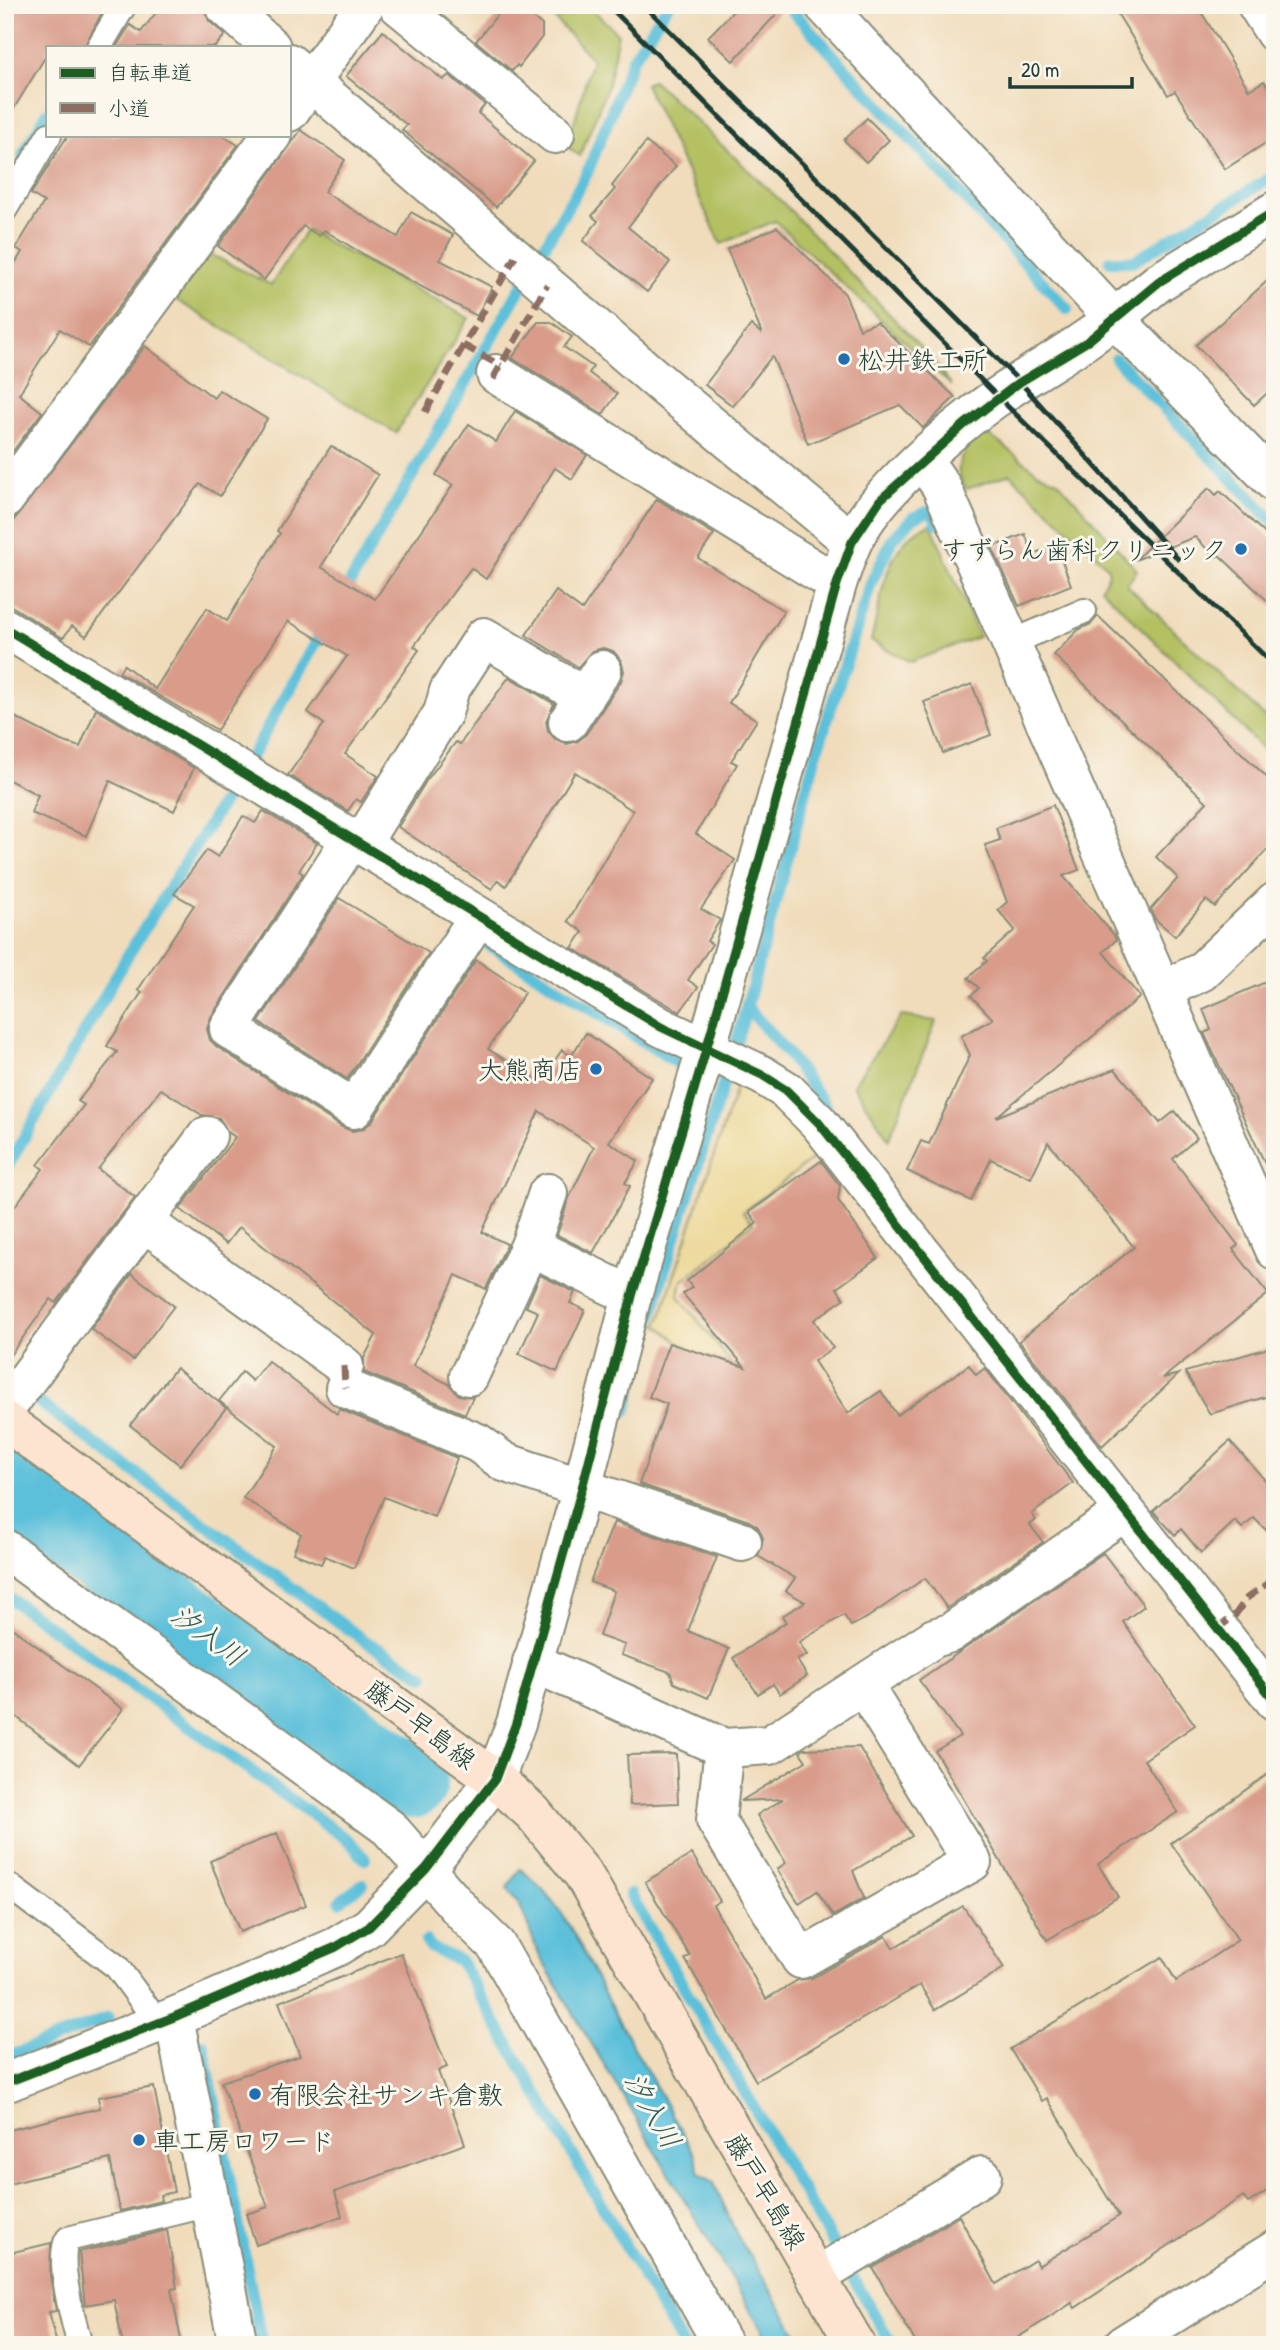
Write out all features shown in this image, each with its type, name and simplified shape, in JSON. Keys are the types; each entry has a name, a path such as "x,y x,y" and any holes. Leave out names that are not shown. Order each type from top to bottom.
{"main road":[{"name":"藤戸早島線","path":"13,1402 495,1779 533,1813 583,1874 835,2265 856,2345"}],"street":[{"path":"224,5 270,46"},
{"path":"365,5 296,86 530,270 852,542"},
{"path":"398,5 555,134"},
{"path":"824,5 1114,318 1275,484"},
{"path":"1257,5 1275,33"},
{"path":"5,499 271,136"},
{"path":"5,2084 166,2020 336,1947 369,1927 426,1869 495,1779 516,1723 632,1296 722,1058 837,584 852,542 880,500 922,460 998,397 1088,341 1158,282 1275,211"},
{"path":"496,374 837,584"},
{"path":"922,460 941,486 1275,1250"},
{"path":"5,628 241,771 349,847 472,927 786,1090 819,1123 1124,1513 1275,1701"},
{"path":"472,927 354,1110 229,1029 349,847 443,713 449,691 484,637 585,696"},
{"path":"1162,990 1201,972 1275,902"},
{"path":"13,1402 207,1136"},
{"path":"470,1376 530,1246 548,1193"},
{"path":"144,1222 344,1377 478,1443 504,1462 742,1542"},
{"path":"530,1246 632,1296"},
{"path":"532,1662 724,1748 770,1745 934,1638 950,1633 1124,1513"},
{"path":"5,1549 389,1828 496,1945 723,2345"},
{"path":"724,1748 716,1820 802,1959 972,1862 863,1685"},
{"path":"166,2020 211,2204 238,2345"},
{"path":"835,2265 982,2176"},
{"path":"1123,2345 1275,2250"}],"lane":[{"path":"101,46 124,5"},
{"path":"5,209 48,136"},
{"path":"1011,643 1084,611"},
{"path":"5,1883 117,1966 166,2020"},
{"path":"79,2345 70,2306 63,2252 68,2239 211,2204"}],"green space":[{"path":"542,5 588,5 618,34 608,85 580,156 567,147 592,59"},
{"path":"653,80 785,205 933,360 952,386 775,221 721,244 645,84"},
{"path":"306,230 469,318 396,433 176,300 204,251 271,285"},
{"path":"984,431 1039,473 1058,481 1137,570 1127,585 1275,727 1275,761 1101,588 1109,574 1107,566 1010,474 967,489 959,473 961,458 965,450"},
{"path":"931,524 979,637 910,662 871,641 882,590 894,557 903,543 915,532"},
{"path":"901,1016 936,1021 889,1139 853,1085"},
{"path":"5,1508 364,1764 355,1774 322,1751 312,1759 5,1533"}],"sand":[{"path":"738,1082 758,1089 822,1152 743,1212 753,1223 681,1282 679,1296 759,1399 751,1402 658,1325"}],"water":[{"path":"520,1869 549,1897 571,1929 695,2155 700,2173 714,2183 737,2235 804,2345 771,2345 540,1957 519,1903 507,1888"}],"building":[{"path":"19,5 99,5 104,9 85,46 46,46 46,56 5,123 5,28"},
{"path":"162,5 203,5 209,21 225,35 216,46 117,46 130,25 141,32"},
{"path":"505,5 518,5 542,25 542,37 519,67 517,65 512,71 476,41"},
{"path":"739,5 785,5 733,61 708,37"},
{"path":"1112,5 1197,5 1249,90 1264,81 1275,98 1275,137 1225,169 1175,91 1168,95"},
{"path":"383,31 443,80 449,75 485,105 478,113 534,161 496,207 402,130 407,125 346,76"},
{"path":"867,118 889,140 866,162 844,140"},
{"path":"301,130 345,160 324,192 398,237 411,212 453,235 440,260 492,287 477,316 382,266 324,230 319,236 303,226 264,280 218,246"},
{"path":"67,136 224,136 238,145 89,347 60,329 19,394 42,412 13,451 5,446 5,280 22,252 16,248 44,202 31,194"},
{"path":"646,142 676,166 628,227 670,262 647,292 583,241 598,221 592,216 615,189 612,186"},
{"name":"松井鉄工所","path":"777,227 845,294 860,329 877,322 955,397 923,428 900,405 808,444 772,356 733,406 705,385 751,325 762,334 727,249"},
{"path":"1275,274 1275,386 1254,405 1196,345"},
{"path":"538,322 551,322 572,337 564,347 593,367 589,373 617,394 603,414 512,358"},
{"path":"145,346 214,398 219,390 267,419 220,496 200,484 86,636 72,626 63,638 5,602 5,532"},
{"path":"515,411 587,455 572,479 555,468 486,579 471,568 414,646 419,650 345,754 378,776 361,802 356,799 348,811 288,775 324,724 308,712 347,656 288,621 217,730 119,672 124,665 155,689 207,608 227,621 280,533 277,531 331,446 378,475 321,567 375,599 453,485 436,475 469,424 496,442"},
{"name":"すずらん歯科クリニック","path":"1209,488 1216,495 1220,491 1275,543 1275,608 1219,555 1215,557 1195,537 1135,560"},
{"path":"657,499 714,534 698,558 784,611 729,703 757,720 731,761 737,764 696,834 735,860 701,909 720,920 707,941 712,944 688,980 698,987 680,1012 572,948 583,932 568,921 633,811 575,772 506,886 498,880 492,889 398,827 426,781 456,742 460,744 509,677 554,704 546,721 548,731 556,740 567,744 578,741 586,734 621,681 624,671 621,660 613,651 603,648 592,651 578,667 526,635 556,591 582,610"},
{"path":"1025,534 1033,554 1056,545 1071,585 1019,606 992,547"},
{"path":"1098,616 1275,785 1275,841 1215,907 1206,900 1175,936 1155,919 1151,909 1178,878 1156,857 1207,802 1054,655 1078,630 1091,624"},
{"path":"972,684 991,735 943,753 924,702"},
{"path":"96,709 194,768 174,811 110,781 86,836 31,813 38,795 5,778 5,712 61,741 80,747"},
{"path":"1053,805 1079,870 1063,876 1114,935 1116,940 1103,952 1140,997 996,1117 1115,1069 1160,1123 1175,1111 1197,1138 1173,1159 1238,1245 1233,1249 1268,1294 1163,1378 1179,1374 1102,1446 1019,1341 1134,1247 1048,1142 1031,1178 991,1159 971,1201 907,1171 921,1141 929,1144 970,1055 961,1036 993,1019 971,996 979,988 968,978 987,961 984,958 1015,930 998,910 1007,902 985,845 1000,840 996,828"},
{"path":"263,811 317,843 299,871 303,874 211,1017 207,1029 210,1040 217,1047 342,1127 352,1131 363,1129 372,1121 476,960 525,992 488,1049 540,1082 562,1050 571,1056 586,1033 652,1078 609,1142 638,1161 625,1183 630,1186 593,1253 557,1235 569,1198 594,1147 539,1111 482,1232 507,1244 486,1289 456,1275 413,1366 449,1384 459,1395 473,1397 465,1414 364,1372 364,1358 376,1335 239,1227 226,1244 180,1209 235,1137 228,1132 219,1118 202,1115 161,1089 98,1169 135,1197 56,1303 51,1299 5,1362 5,1219 43,1169 38,1165 84,1105 78,1101 117,1052 107,1046 142,992 138,990 194,905 174,894 207,850 218,857 243,816 255,823"},
{"path":"339,898 429,953 347,1079 259,1022"},
{"path":"1275,978 1275,1185 1204,1033 1211,1030 1203,1009"},
{"path":"821,1161 840,1186 838,1200 878,1258 837,1288 844,1299 814,1320 833,1348 814,1361 848,1413 881,1391 897,1415 969,1365 976,1375 985,1368 1073,1483 1032,1514 1036,1520 1030,1525 1043,1542 947,1608 925,1578 867,1618 851,1626 844,1615 799,1642 807,1655 797,1660 807,1676 780,1694 773,1684 758,1694 733,1658 786,1622 782,1616 805,1602 786,1591 795,1578 758,1556 763,1538 758,1527 749,1521 639,1484 667,1404 649,1397 669,1343 745,1367 683,1294 692,1287 687,1281 757,1223 749,1212"},
{"path":"132,1274 174,1306 133,1360 91,1329"},
{"path":"540,1275 575,1292 570,1303 585,1310 557,1372 519,1354 538,1312 526,1307"},
{"path":"1275,1346 1275,1394 1210,1414 1185,1372"},
{"path":"268,1361 337,1414 339,1409 457,1458 434,1517 384,1497 354,1568 325,1556 321,1564 293,1553 301,1534 243,1498 277,1446 219,1401 242,1372 252,1381"},
{"path":"176,1368 226,1408 180,1465 130,1425"},
{"path":"1230,1441 1275,1491 1275,1539 1254,1518 1242,1528 1235,1521 1201,1553 1181,1529 1175,1535 1153,1511"},
{"path":"614,1522 717,1557 688,1631 729,1649 708,1698 674,1683 670,1672 621,1655 625,1645 599,1636 614,1591 590,1582"},
{"path":"1103,1553 1144,1606 1123,1622 1195,1725 1144,1760 1178,1812 1098,1864 1118,1897 1047,1940 935,1751 960,1736 919,1680"},
{"path":"5,1623 123,1709 79,1765 5,1708"},
{"path":"859,1747 912,1836 853,1871 864,1898 833,1916 817,1891 799,1903 777,1869 786,1863 757,1815 783,1799 741,1801 806,1761 800,1752 804,1749"},
{"path":"676,1754 678,1803 630,1805 627,1755"},
{"path":"1275,1769 1275,2186 1248,2203 1243,2196 1075,2308 1072,2303 1006,2345 917,2345 873,2268 959,2216 996,2284 1035,2260 1038,2266 1119,2216 1047,2098 1042,2101 1010,2049 1162,1957 1176,1981 1238,1940 1171,1843"},
{"path":"277,1833 306,1905 240,1932 210,1861"},
{"path":"692,1854 720,1901 713,1905 766,1999 798,1980 812,1978 886,1936 893,1948 963,1906 1004,1968 935,2010 920,1985 756,2081 685,1959 690,1956 645,1882"},
{"path":"401,1953 447,2067 438,2071 465,2144 335,2192 342,2216 256,2245 246,2214 268,2207 221,2082 300,2056 279,2002"},
{"path":"154,2087 174,2192 160,2195 161,2201 120,2211 110,2159 5,2185 5,2131 100,2108 98,2097"},
{"path":"167,2230 177,2288 171,2289 182,2345 123,2345 114,2300 85,2305 79,2252"},
{"path":"51,2243 50,2276 56,2311 49,2312 57,2345 5,2345 5,2254"}],"waterway":[{"path":"342,597 587,173 632,60 668,5"},
{"path":"787,5 1067,309"},
{"path":"23,155 46,115"},
{"path":"1110,261 1134,261 1275,175"},
{"path":"1116,359 1275,523"},
{"path":"626,1410 662,1278 739,1034 815,758 871,583 892,540 914,517 932,510 937,523"},
{"path":"5,1171 128,955 252,755 326,625"},
{"path":"472,934 682,1066"},
{"path":"747,1007 788,1054 825,1105"},
{"path":"22,1390 362,1639 424,1676"},
{"name":"汐入川","path":"5,1488 411,1782"},
{"path":"5,1595 349,1841 365,1859"},
{"path":"340,1901 363,1884"},
{"path":"630,1894 892,2345"},
{"path":"426,1941 432,1948 460,1961 683,2345"},
{"path":"5,2058 108,2018"},
{"path":"203,2044 262,2345"}],"railway":[{"path":"608,5 998,397 1275,666"},
{"path":"644,5 1020,382 1178,559"}],"marked path":[{"path":"425,412 515,257"},
{"path":"493,379 547,285"},
{"path":"463,345 501,366"},
{"path":"344,1366 345,1388"},
{"path":"1217,1629 1235,1615 1247,1598 1275,1578"}],"cycle path":[{"path":"5,2083 174,2017 336,1947 369,1927 426,1869 495,1779 516,1723 632,1296 706,1050 837,584 852,542 880,500 965,424 1020,382 1088,341 1159,282 1275,211"},
{"path":"5,628 661,1027 762,1075 786,1090 819,1123 1275,1701"}],"place":[{"name":"松井鉄工所","path":"844,359"},
{"name":"すずらん歯科クリニック","path":"1241,549"},
{"name":"大熊商店","path":"596,1069"},
{"name":"有限会社サンキ倉敷","path":"255,2094"},
{"name":"車工房ロワード","path":"139,2140"}]}
